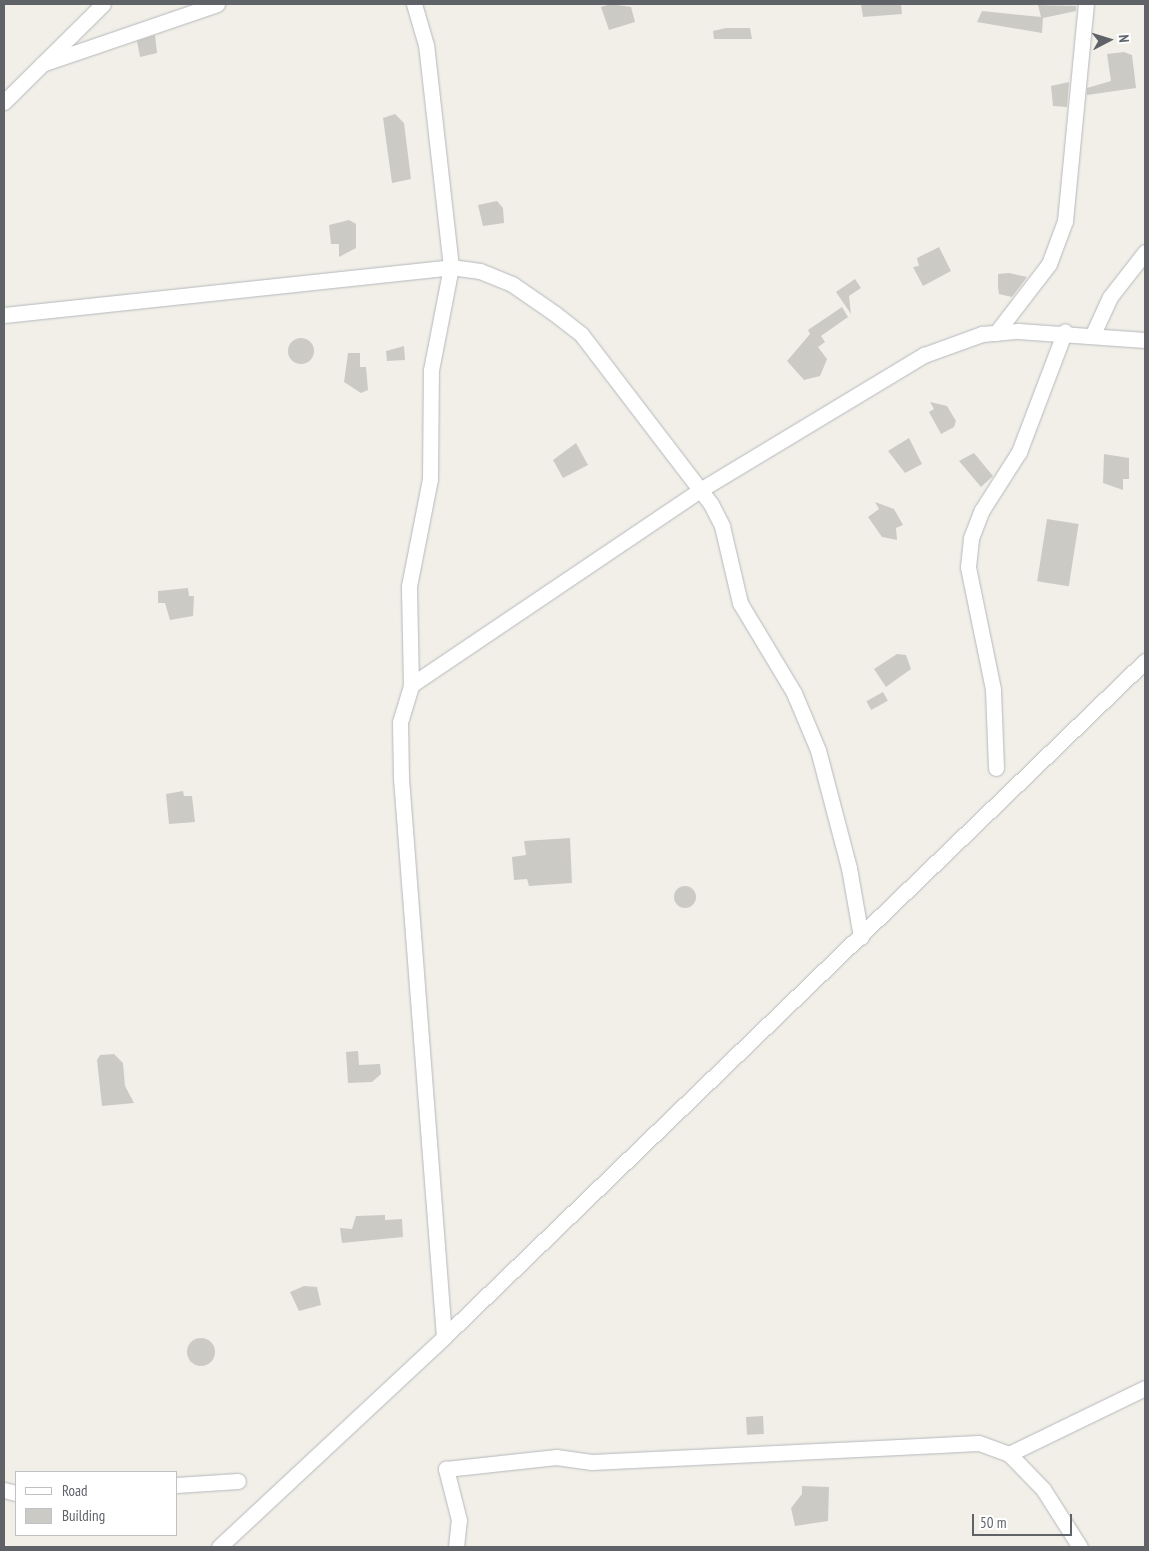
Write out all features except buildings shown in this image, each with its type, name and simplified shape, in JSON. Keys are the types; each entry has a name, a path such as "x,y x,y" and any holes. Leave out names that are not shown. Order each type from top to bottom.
{"street":[{"path":"4,102 104,4"},
{"path":"42,64 217,4"},
{"path":"414,4 426,45 451,267 431,370 430,479 409,586 411,686 400,722 401,778 444,1337"},
{"path":"996,333 1049,264 1065,221 1086,4"},
{"path":"4,84 22,84"},
{"path":"1093,334 1110,297 1145,252"},
{"path":"4,315 451,267 480,271 512,284 581,334 700,490 722,526 740,603 794,693 818,750 849,868 861,937"},
{"path":"411,686 700,490 924,355 958,341 996,333 1066,331 1145,340"},
{"path":"996,768 992,689 968,567 971,538 982,510 1019,452 1066,331"},
{"path":"219,1547 444,1337 861,937 1145,661"},
{"path":"1009,1454 1145,1388"},
{"path":"456,1547 459,1520 446,1469 556,1457 592,1462 912,1444 979,1443 1009,1454 1043,1489 1080,1547"},
{"path":"178,1485 238,1481"}]}
